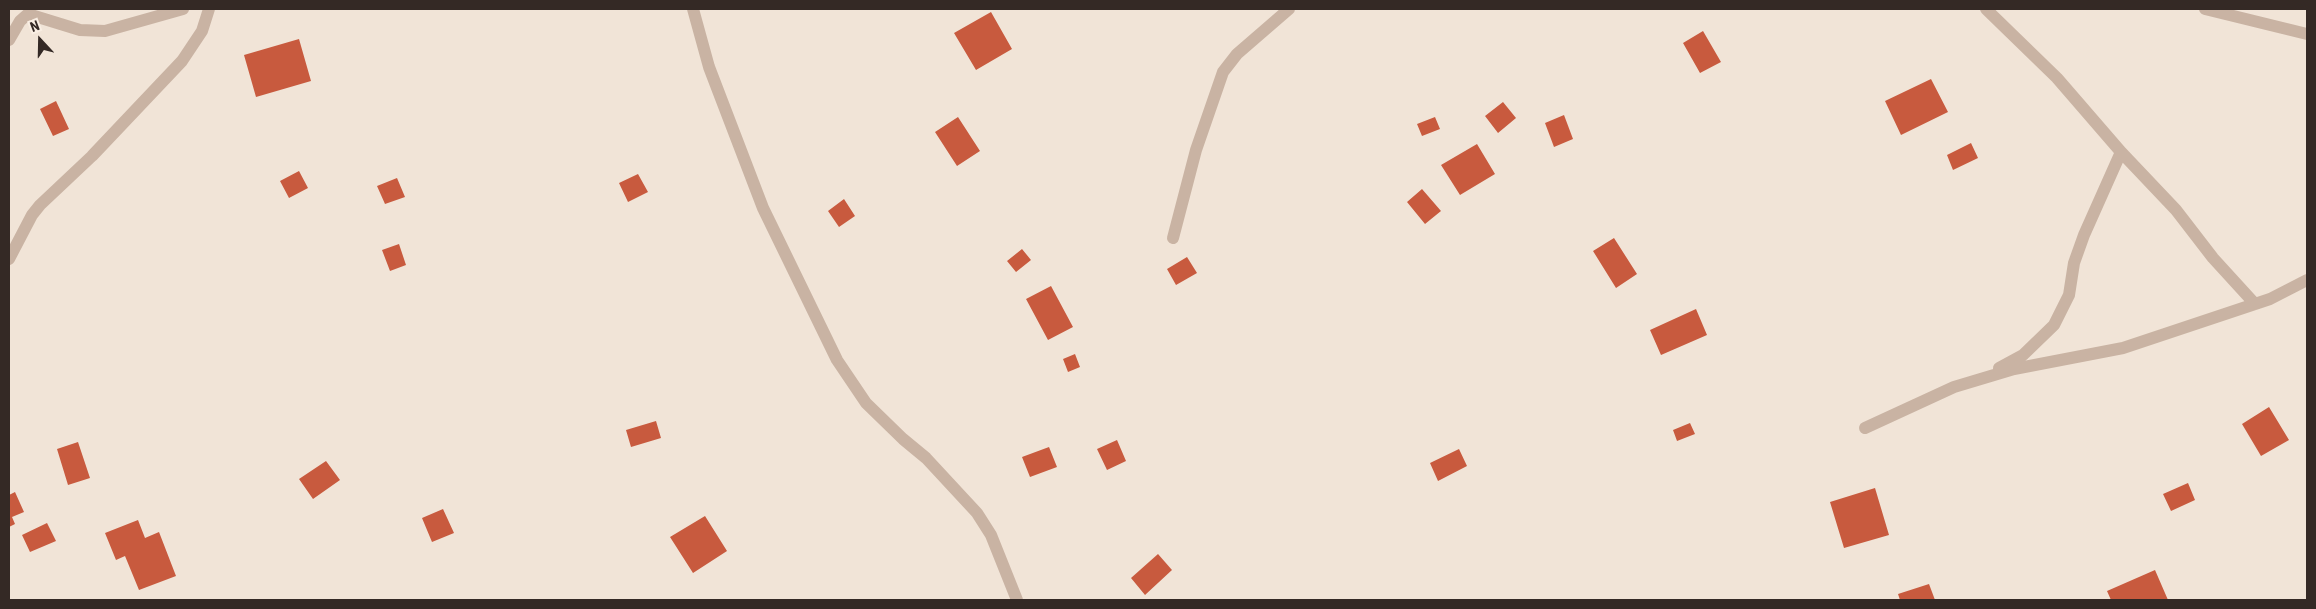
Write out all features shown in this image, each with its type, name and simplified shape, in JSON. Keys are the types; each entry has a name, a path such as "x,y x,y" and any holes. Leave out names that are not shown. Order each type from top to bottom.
{"street":[{"path":"9,40 20,21 28,14 80,30 105,30 183,9"},
{"path":"9,259 32,215 40,205 92,156 182,61 202,31 210,9"},
{"path":"692,9 710,67 763,208 838,360 866,402 903,440 926,458 977,513 991,536 1017,600"},
{"path":"1173,238 1196,150 1223,72 1237,54 1289,9"},
{"path":"1986,9 2057,78 2121,152 2176,210 2213,258 2255,304"},
{"path":"2205,9 2307,34"},
{"path":"1980,379 2023,355 2054,325 2068,295 2074,263 2084,235 2121,152"},
{"path":"1865,428 1954,387 2014,370 2123,348 2255,304 2307,280"}],"building":[{"path":"991,12 1012,49 976,70 954,33"},
{"path":"1703,31 1721,62 1700,73 1683,43"},
{"path":"299,39 311,81 256,97 244,55"},
{"path":"1931,79 1948,112 1901,135 1885,101"},
{"path":"56,101 69,129 53,136 40,109"},
{"path":"1503,102 1516,118 1498,133 1485,116"},
{"path":"1564,115 1573,139 1554,147 1545,123"},
{"path":"958,117 980,151 957,166 935,132"},
{"path":"1435,117 1440,129 1422,136 1417,124"},
{"path":"1971,143 1978,158 1953,170 1947,155"},
{"path":"1477,144 1495,174 1460,195 1441,165"},
{"path":"299,171 308,188 289,198 280,181"},
{"path":"638,174 648,192 628,202 619,183"},
{"path":"397,178 405,197 385,204 377,186"},
{"path":"1422,189 1441,211 1425,224 1407,202"},
{"path":"844,199 855,216 839,227 828,211"},
{"path":"1614,238 1637,274 1616,288 1593,251"},
{"path":"399,244 406,265 390,271 382,250"},
{"path":"1022,249 1031,260 1016,272 1007,261"},
{"path":"1187,257 1197,273 1176,285 1167,269"},
{"path":"1051,286 1073,327 1048,340 1026,299"},
{"path":"1696,309 1707,335 1661,355 1650,330"},
{"path":"1075,354 1080,367 1068,372 1063,359"},
{"path":"2269,407 2289,440 2261,456 2242,424"},
{"path":"656,421 661,438 631,447 626,430"},
{"path":"1690,423 1695,434 1677,441 1673,430"},
{"path":"1117,440 1126,461 1107,470 1097,449"},
{"path":"78,442 90,478 68,485 57,449"},
{"path":"1049,447 1057,467 1030,477 1022,457"},
{"path":"1459,449 1467,466 1438,481 1430,463"},
{"path":"326,461 340,480 313,499 299,479"},
{"path":"2188,483 2195,500 2171,511 2163,494"},
{"path":"1875,488 1889,535 1844,548 1830,502"},
{"path":"15,492 24,512 12,517 15,524 9,527 9,495"},
{"path":"443,509 454,533 432,542 422,518"},
{"path":"705,516 727,551 693,573 670,537"},
{"path":"138,520 145,538 159,532 176,576 139,590 125,556 116,560 105,533"},
{"path":"47,523 56,541 30,552 22,535"},
{"path":"1158,554 1172,570 1145,595 1131,578"},
{"path":"2155,570 2168,600 2111,600 2107,591"},
{"path":"1929,584 1935,600 1900,600 1898,594"}]}
